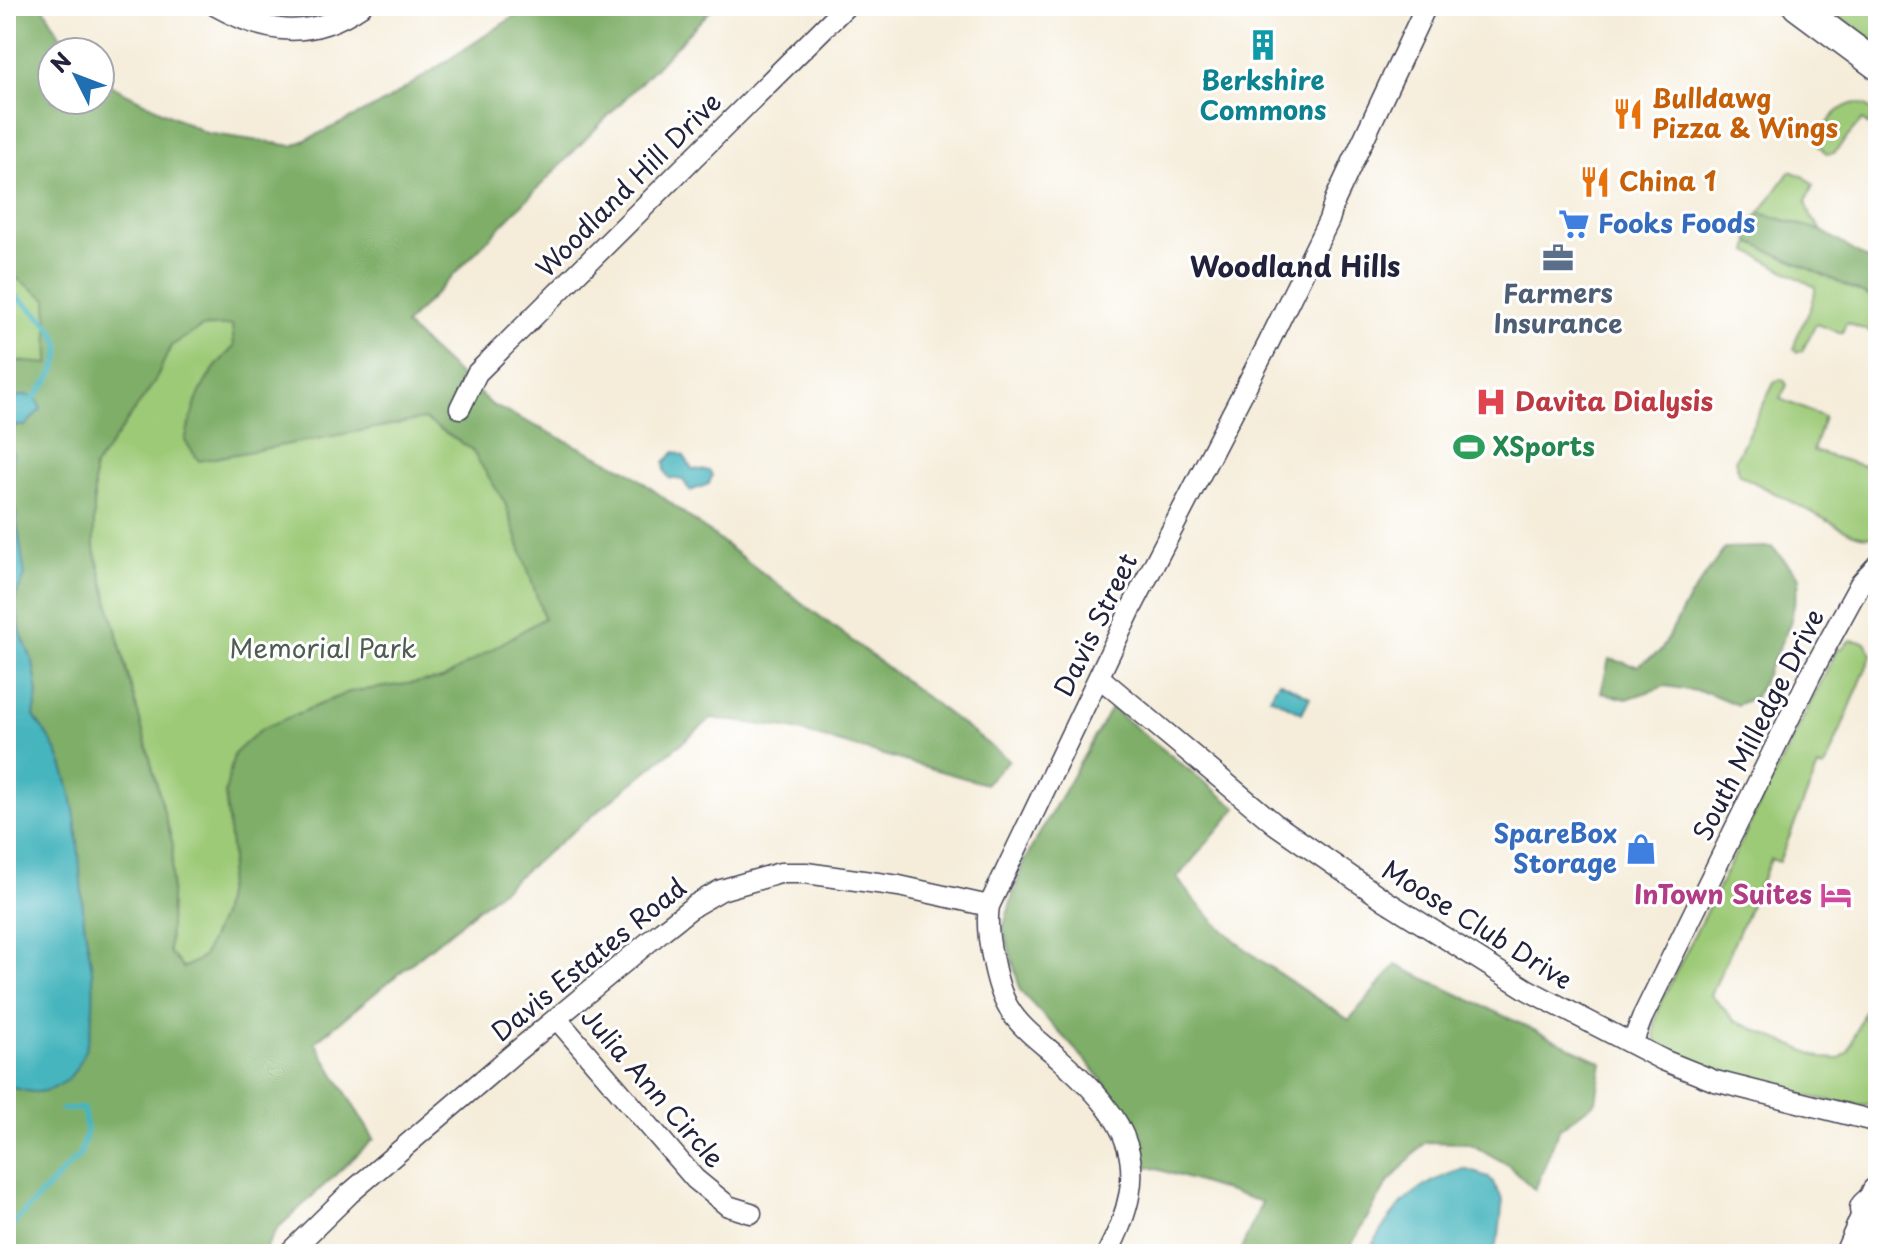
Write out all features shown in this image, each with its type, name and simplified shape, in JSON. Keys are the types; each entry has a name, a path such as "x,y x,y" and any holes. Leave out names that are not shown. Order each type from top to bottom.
{"main road":[{"path":"1797,6 1878,66"},
{"path":"1849,1254 1875,1198"}],"street":[{"path":"216,6 240,19 286,31 314,30 361,6"},
{"name":"Woodland Hill Drive","path":"460,408 477,373 846,6"},
{"name":"Davis Street","path":"1107,1254 1129,1202 1132,1184 1131,1158 1122,1131 1113,1114 1090,1086 1025,1029 1008,1007 989,940 989,906 1099,677 1329,220 1426,6"},
{"name":"South Milledge Drive","path":"1632,1044 1811,674 1860,584 1878,564"},
{"name":"Moose Club Drive","path":"1099,677 1275,824 1386,901 1528,990 1632,1044 1715,1081 1878,1122"},
{"name":"Davis Estates Road","path":"288,1254 318,1221 557,1019 695,905 721,890 755,879 793,873 850,878 989,906"},
{"name":"Julia Ann Circle","path":"557,1019 695,1179 728,1206 751,1213"}],"green space":[{"name":"Memorial Park","path":"6,6 43,6 61,36 36,36 36,116 116,116 116,88 206,133 293,146 383,103 530,6 715,6 405,325 492,405 627,470 1009,760 985,784 792,729 712,718 315,1042 374,1139 278,1228 262,1254 6,1254 6,425 16,427 39,403 28,396 6,399 6,360 49,364 47,299 6,271","holes":["232,325 234,347 201,390 185,441 199,461 424,419 471,449 505,503 544,618 442,679 349,692 261,729 234,754 225,793 232,857 221,916 203,957 183,968 169,952 173,845 94,547 94,468 154,383 171,346 202,327"]},
{"path":"1824,6 1878,6 1878,44"},
{"name":"Memorial Park","path":"6,60 36,86 36,116 75,116 446,378 814,615 43,1254 6,1254"},
{"path":"1857,103 1878,116 1878,132 1862,120 1834,153 1826,154 1817,144 1822,131 1837,112"},
{"path":"1790,171 1805,177 1813,185 1806,202 1812,218 1822,231 1760,213"},
{"path":"1760,213 1822,231 1878,266 1878,300 1750,242 1751,226"},
{"path":"1750,242 1878,300 1878,334 1846,323 1842,333 1816,324 1802,351 1797,352 1794,349 1798,333 1812,303 1815,287 1748,251"},
{"path":"1780,379 1787,385 1780,399 1824,417 1813,451 1867,467 1878,430 1878,531 1875,534 1858,536 1851,533 1740,475 1735,460 1774,383"},
{"path":"1772,547 1800,577 1790,624 1755,697 1737,705 1709,693 1665,686 1627,699 1601,693 1609,659 1637,666 1661,651 1688,600 1725,548"},
{"path":"1850,640 1865,642 1872,654 1826,765 1823,769 1818,767 1779,862 1771,859 1711,995 1735,1021 1822,1058 1839,1059 1848,1052 1878,977 1878,1083 1870,1105 1824,1100 1723,1076 1671,1055 1658,1044 1655,1034 1661,1002 1838,648 1841,649"},
{"path":"1111,708 1237,808 1177,878 1215,922 1278,973 1349,1020 1396,965 1602,1062 1596,1101 1559,1129 1535,1190 1507,1164 1469,1143 1425,1142 1387,1184 1346,1254 1239,1254 1262,1202 1147,1166 1128,1113 1089,1064 1021,992 1003,928 1023,863"}],"water":[{"path":"26,395 36,398 41,409 25,426 6,425 6,399"},
{"path":"6,436 13,454 12,486 25,576 15,605 22,636 33,662 38,694 34,716 63,766 74,809 93,980 90,1032 78,1066 68,1079 54,1088 36,1092 6,1086"},
{"path":"675,452 684,456 692,469 709,471 712,475 709,484 690,491 683,480 669,478 664,462"},
{"path":"1279,681 1310,697 1302,713 1270,697"},
{"path":"1464,1169 1489,1177 1503,1199 1499,1236 1492,1254 1367,1254 1395,1211 1406,1200 1431,1183"}],"waterway":[{"path":"6,289 40,316 58,340 56,367 29,403"},
{"path":"6,431 14,421"},
{"path":"6,1231 80,1154 87,1131 83,1109 63,1109"}],"place":[{"name":"Berkshire Commons","path":"1263,45"},
{"name":"Bulldawg Pizza & Wings","path":"1628,114"},
{"name":"China 1","path":"1595,182"},
{"name":"Fooks Foods","path":"1574,224"},
{"name":"Farmers Insurance","path":"1558,258"},
{"name":"Davita Dialysis","path":"1491,402"},
{"name":"XSports","path":"1469,447"},
{"name":"SpareBox Storage","path":"1641,849"},
{"name":"InTown Suites","path":"1836,895"}],"district":[{"name":"Woodland Hills","path":"1295,267"}]}
